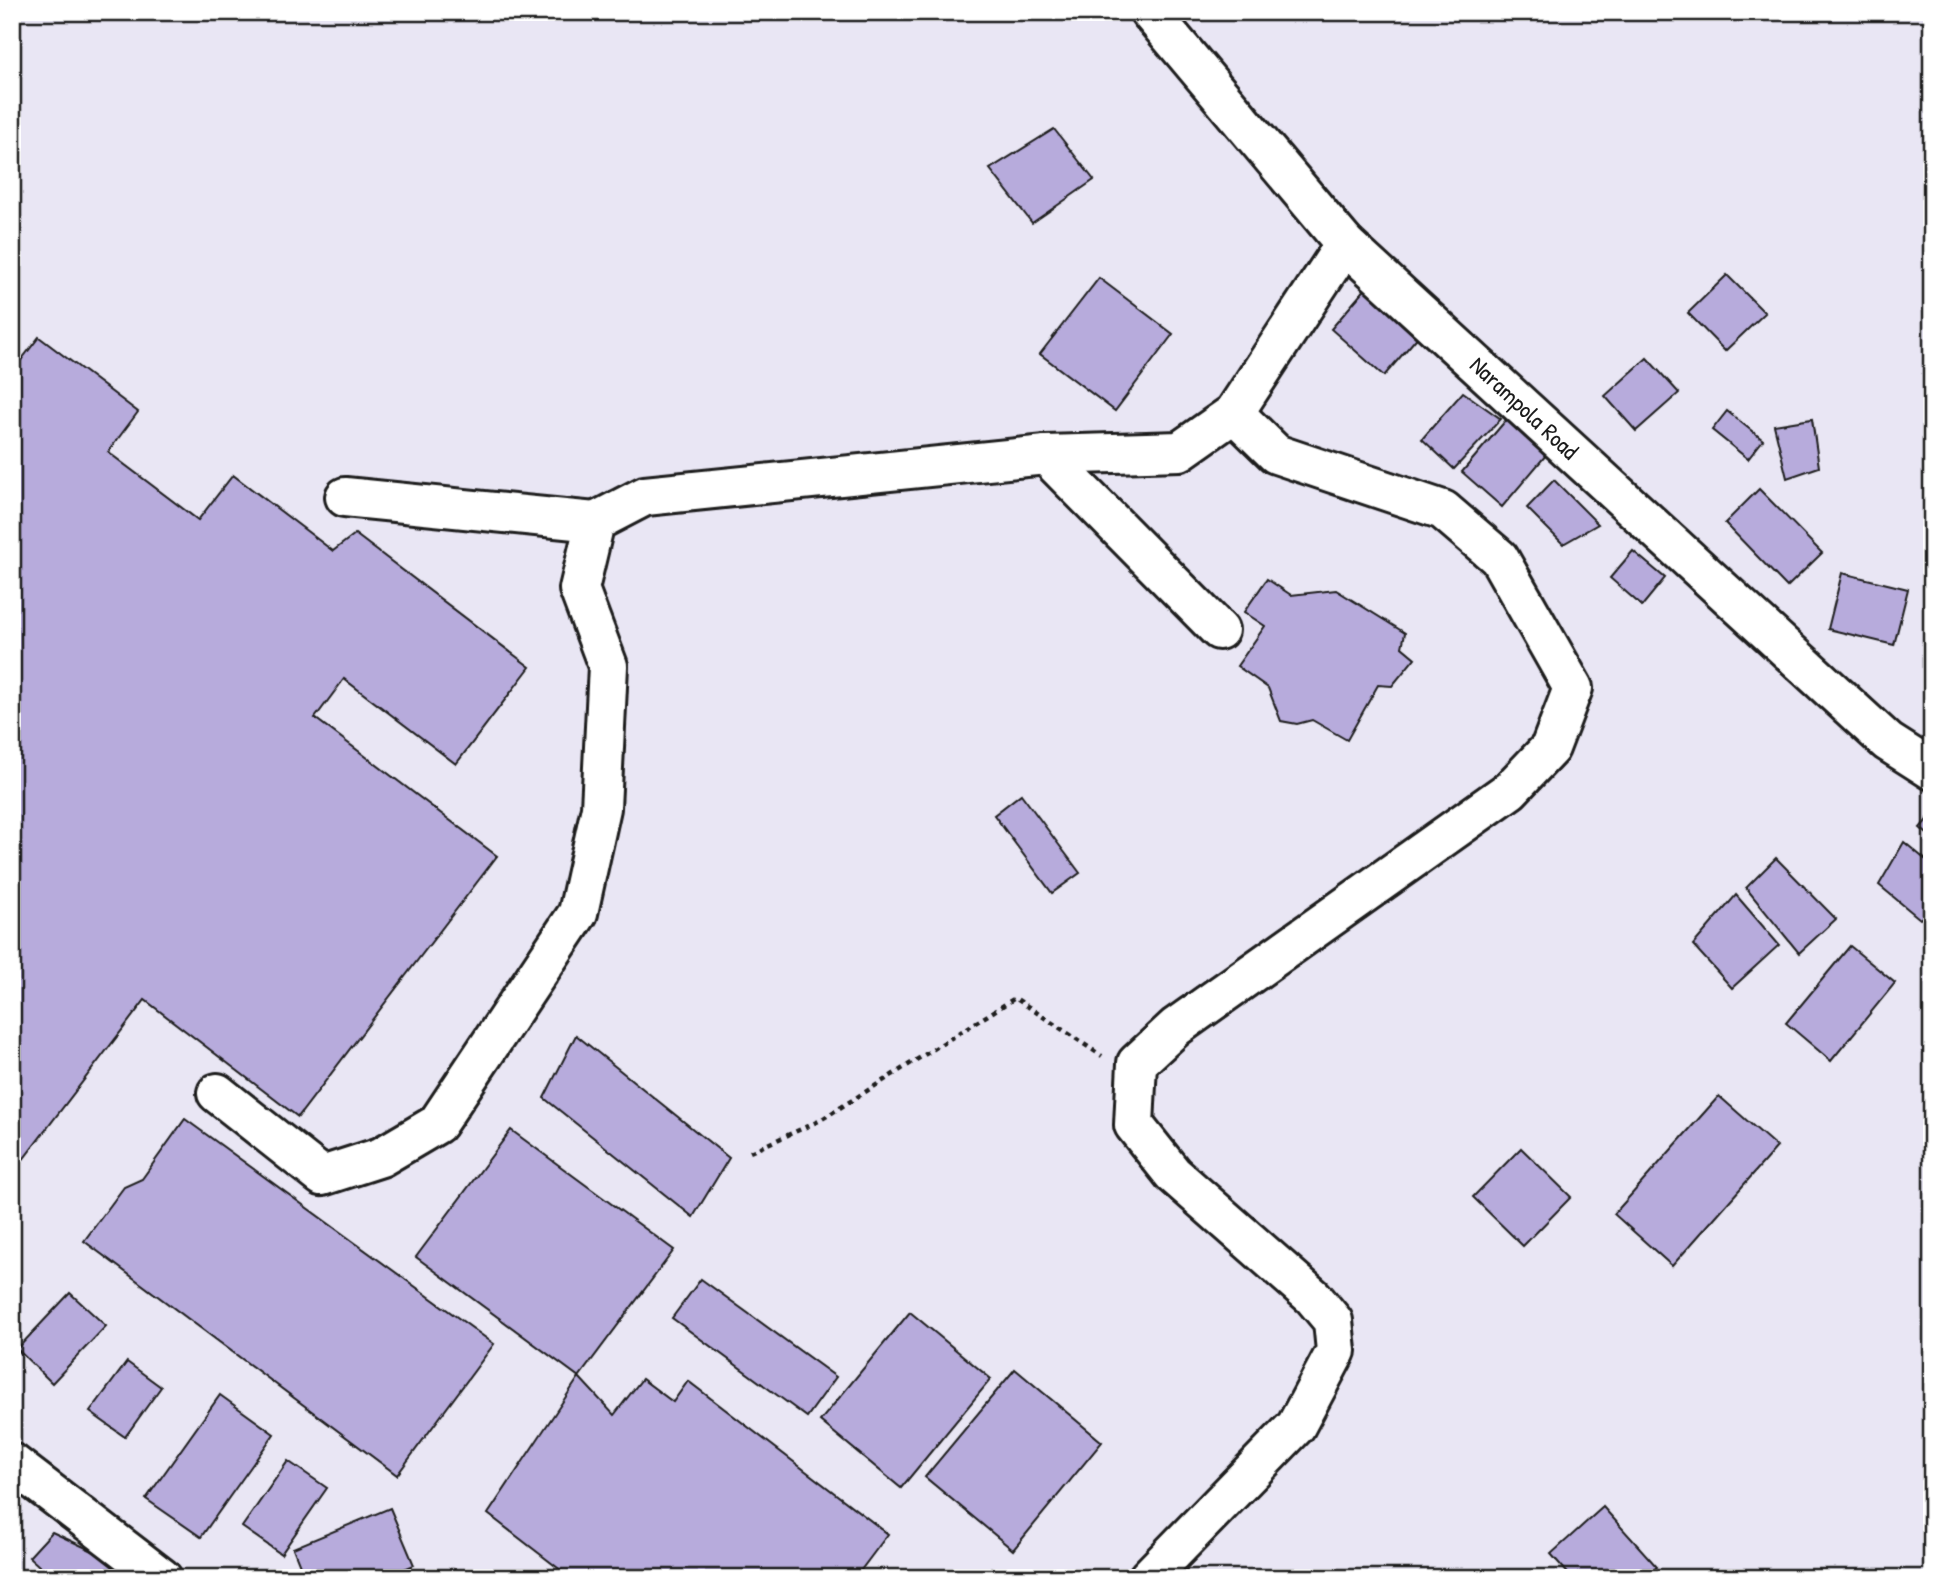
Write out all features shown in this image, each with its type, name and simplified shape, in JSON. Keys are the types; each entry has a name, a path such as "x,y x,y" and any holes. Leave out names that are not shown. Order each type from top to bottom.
{"street":[{"name":"Narampola Road","path":"1150,12 1345,244 1888,742 1932,770"},
{"path":"345,497 594,522 645,496 1046,456 1180,451 1234,413 1345,244"},
{"path":"1148,1578 1296,1426 1336,1351 1333,1321 1313,1297 1173,1174 1134,1125 1137,1063 1176,1027 1510,790 1550,748 1573,688 1499,558 1443,510 1276,453 1234,413"},
{"path":"1046,456 1219,630"},
{"path":"217,1093 322,1176 381,1157 437,1124 578,913 601,808 608,666 579,589 594,522"},
{"path":"12,1463 162,1578"}],"path":[{"path":"750,1152 819,1121 1016,998 1135,1078"}],"building":[{"path":"1054,129 1094,180 1032,223 990,169"},
{"path":"1727,275 1765,313 1725,351 1688,313"},
{"path":"1099,278 1173,334 1115,411 1040,354"},
{"path":"1367,287 1421,333 1384,376 1331,329"},
{"path":"39,337 138,412 108,452 198,520 233,475 333,551 355,534 530,667 456,764 344,679 315,718 497,856 298,1117 145,1000 12,1174 12,372"},
{"path":"1647,358 1679,393 1636,431 1605,396"},
{"path":"1463,392 1501,419 1454,469 1422,439"},
{"path":"1727,411 1763,440 1748,459 1712,430"},
{"path":"1512,413 1552,448 1502,507 1462,472"},
{"path":"1812,419 1819,467 1787,478 1774,425"},
{"path":"1554,480 1598,524 1563,544 1527,508"},
{"path":"1759,489 1822,553 1787,587 1725,523"},
{"path":"1633,551 1665,578 1642,606 1610,578"},
{"path":"1842,573 1908,589 1894,645 1828,629"},
{"path":"1267,579 1291,595 1336,590 1405,633 1402,647 1415,658 1392,686 1378,685 1347,740 1312,720 1297,724 1281,721 1268,688 1237,666 1265,626 1244,612"},
{"path":"1021,794 1080,873 1052,893 994,815"},
{"path":"1932,814 1932,838 1920,828"},
{"path":"1904,842 1932,865 1932,908 1920,919 1879,885"},
{"path":"1776,858 1836,919 1799,953 1746,888"},
{"path":"1736,895 1779,945 1732,988 1693,945"},
{"path":"1850,946 1895,983 1831,1061 1786,1023"},
{"path":"576,1035 729,1158 693,1217 544,1098"},
{"path":"1719,1096 1777,1147 1672,1266 1614,1214"},
{"path":"185,1119 494,1344 397,1475 84,1241 124,1187 142,1179"},
{"path":"511,1130 674,1250 579,1377 416,1257"},
{"path":"1521,1148 1571,1197 1523,1246 1473,1197"},
{"path":"701,1279 836,1377 807,1417 672,1318"},
{"path":"70,1293 106,1326 52,1383 17,1349"},
{"path":"910,1312 991,1379 901,1488 820,1421"},
{"path":"127,1362 161,1387 125,1437 90,1412"},
{"path":"1015,1369 1102,1442 1013,1550 925,1477"},
{"path":"579,1377 614,1415 642,1379 673,1402 688,1381 888,1534 855,1578 571,1578 488,1514"},
{"path":"220,1395 274,1434 201,1537 146,1499"},
{"path":"288,1461 327,1488 281,1554 242,1527"},
{"path":"1603,1507 1657,1567 1646,1578 1572,1578 1551,1554"},
{"path":"390,1508 414,1565 383,1578 305,1578 293,1548"},
{"path":"52,1532 125,1566 114,1578 46,1578 49,1575 29,1557"}]}
